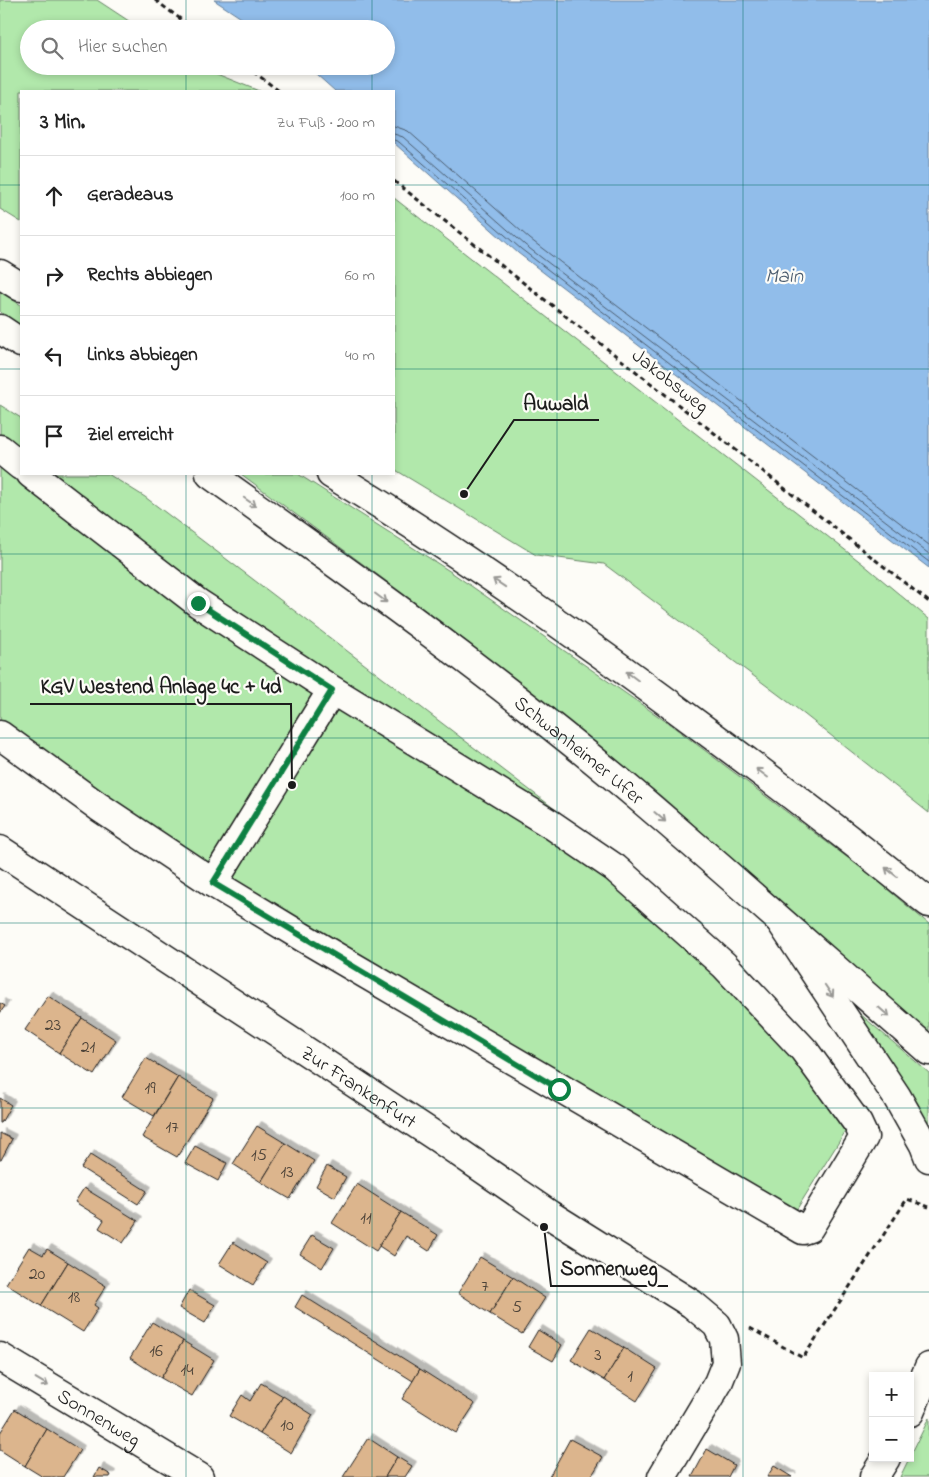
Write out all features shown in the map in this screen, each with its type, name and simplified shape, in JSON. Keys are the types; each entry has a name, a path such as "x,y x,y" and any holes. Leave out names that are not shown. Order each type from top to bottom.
{"main road":[{"path":"0,274 20,286"},
{"path":"0,329 20,343"},
{"path":"0,449 20,465"},
{"path":"0,735 99,807 213,883 312,943 803,1230 813,1223 864,1137 858,1124 804,1050 724,965 616,868 552,825 332,690 198,603 32,475"},
{"name":"Schwanheimer Ufer","path":"211,475 324,555 502,689 641,800 929,1051"},
{"path":"333,475 391,510 583,639 766,775 929,903"},
{"path":"213,883 332,690"},
{"name":"Zur Frankenfurt","path":"0,850 430,1132 550,1215 692,1304 718,1325"},
{"path":"781,922 892,1089 924,1145 929,1158"},
{"path":"662,1477 718,1383 726,1363 724,1339 718,1325"},
{"name":"Sonnenweg","path":"0,1357 199,1477"},
{"path":"914,1403 929,1367"},
{"path":"874,1477 883,1462"}],"path":[{"path":"154,0 182,20"},
{"path":"258,75 278,90"},
{"name":"Jakobsweg","path":"395,182 929,602"},
{"path":"718,1325 748,1327 803,1358 907,1199 929,1207"}],"green space":[{"path":"0,0 97,0 127,20 20,20 20,75 219,75 257,90 20,90 20,221 0,209"},
{"path":"395,199 863,564 929,619 929,813 795,707 604,564 536,555 395,470"},
{"path":"0,292 20,304 20,325 0,312"},
{"path":"0,405 20,417 20,475 110,475 145,497 577,826 762,1016 845,1132 785,1228 0,743"},
{"path":"242,475 300,475 451,572 671,725 868,873 929,924 929,1032 661,796 444,624"},
{"path":"852,1007 929,1073 929,1126 918,1104"},
{"path":"929,1418 929,1477 900,1477 907,1462 914,1462 914,1449"}],"water":[{"name":"Main","path":"214,0 929,0 929,568 518,253 395,144 395,90 334,90 317,75 395,75 395,20 244,20"}],"building":[{"path":"48,996 82,1018 59,1053 25,1030"},
{"path":"0,1003 5,1006 0,1013"},
{"path":"82,1018 116,1040 94,1075 59,1053"},
{"path":"146,1058 178,1077 154,1116 122,1097"},
{"path":"178,1077 213,1098 177,1157 142,1137"},
{"path":"0,1098 11,1105 1,1123 0,1123"},
{"path":"257,1126 285,1143 261,1182 233,1164"},
{"path":"0,1133 12,1139 1,1160 0,1160"},
{"path":"285,1143 314,1161 290,1199 261,1182"},
{"path":"195,1146 227,1163 218,1181 185,1163"},
{"path":"90,1155 147,1191 138,1204 81,1168"},
{"path":"327,1166 346,1177 335,1197 316,1186"},
{"path":"357,1184 401,1212 376,1251 332,1223"},
{"path":"84,1188 138,1221 123,1243 99,1228 104,1220 75,1202"},
{"path":"401,1212 438,1235 429,1251 406,1236 394,1256 379,1246"},
{"path":"312,1235 334,1248 322,1268 300,1254"},
{"path":"233,1242 267,1263 253,1285 219,1264"},
{"path":"29,1247 43,1255 47,1249 68,1262 41,1306 6,1284"},
{"path":"480,1257 513,1277 490,1314 458,1293"},
{"path":"68,1262 106,1286 94,1305 98,1308 83,1332 41,1306"},
{"path":"513,1277 545,1298 522,1334 490,1314"},
{"path":"189,1290 215,1305 205,1323 179,1308"},
{"path":"302,1295 420,1369 413,1381 295,1307"},
{"path":"152,1322 183,1341 161,1378 130,1358"},
{"path":"591,1328 624,1348 604,1380 571,1360"},
{"path":"538,1330 562,1345 553,1361 528,1347"},
{"path":"183,1341 214,1360 192,1396 161,1378"},
{"path":"624,1348 657,1369 637,1401 604,1380"},
{"path":"420,1369 475,1404 456,1433 402,1399"},
{"path":"261,1383 283,1396 260,1434 229,1416 242,1395 250,1401"},
{"path":"283,1396 313,1415 291,1453 260,1434"},
{"path":"15,1409 47,1429 25,1466 0,1450 0,1433"},
{"path":"47,1429 80,1450 63,1477 43,1477 25,1466"},
{"path":"368,1438 397,1457 385,1477 343,1477"},
{"path":"570,1439 603,1457 591,1477 549,1477"},
{"path":"707,1449 734,1465 728,1477 692,1477"},
{"path":"397,1457 412,1466 405,1477 385,1477"},
{"path":"774,1466 792,1477 767,1477"},
{"path":"99,1468 111,1475 110,1477 94,1477"}],"place":[{"name":"Auwald","path":"464,494"},
{"name":"KGV Westend Anlage 4c + 4d","path":"292,785"},
{"name":"Sonnenweg","path":"544,1227"}],"route":[{"path":"198,603 332,690 213,883 559,1089"}]}
